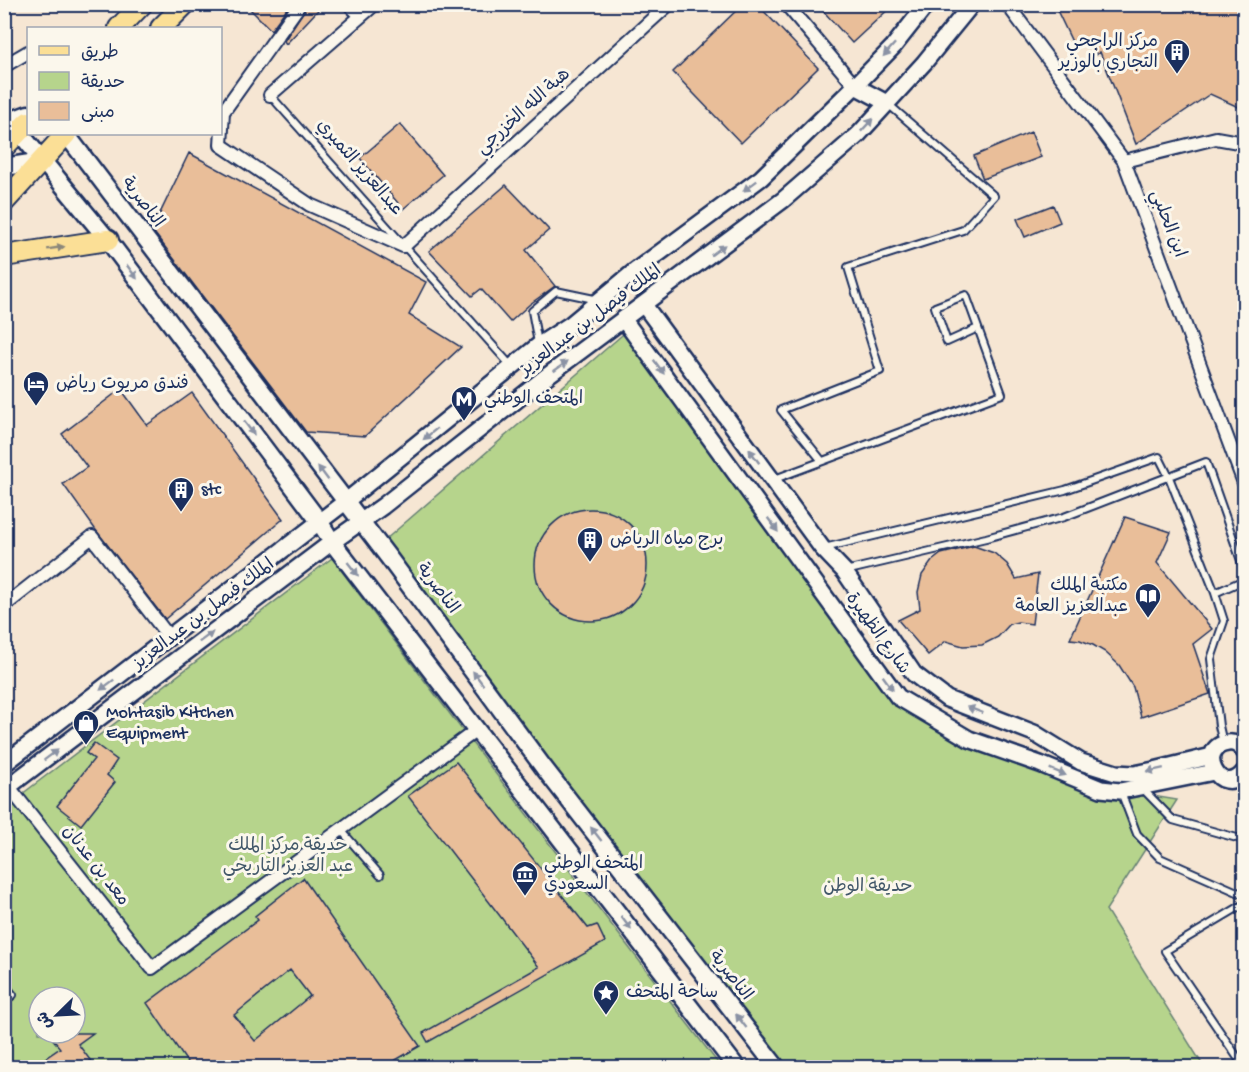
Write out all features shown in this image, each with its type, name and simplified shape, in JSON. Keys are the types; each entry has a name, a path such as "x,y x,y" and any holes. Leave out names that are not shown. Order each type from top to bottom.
{"main road":[{"path":"120,27 142,4"},
{"path":"162,27 185,4"},
{"path":"4,147 17,126 108,240 319,521 332,542 737,1068"},
{"path":"4,202 65,135"},
{"name":"الناصرية","path":"67,135 389,558 544,768 777,1068"},
{"path":"4,168 43,161"},
{"path":"4,256 108,240"},
{"path":"521,785 515,772 520,760 533,758 544,768"}],"street":[{"path":"222,128 223,112 300,4"},
{"path":"349,4 362,16"},
{"name":"عبدالعزيز الثميري","path":"270,95 375,4"},
{"name":"هبة الله الخزرجي","path":"404,246 669,4"},
{"path":"786,4 855,86 887,103"},
{"name":"الملك فيصل بن عبدالعزيز","path":"4,764 345,502 539,345 571,324 599,300 761,178 893,47 927,4"},
{"name":"الملك فيصل بن عبدالعزيز","path":"7,788 383,506 547,376 783,200 858,135 924,63 972,4"},
{"name":"ابن الحلبي","path":"1007,4 1124,161 1245,483"},
{"path":"4,66 27,53"},
{"path":"222,135 221,145 310,205 404,246"},
{"path":"1124,161 1216,138 1245,143"},
{"name":"شارع الظهيرة","path":"644,305 822,548 844,571 914,674 947,699 1034,733 1081,762 1116,773 1134,774 1212,756"},
{"name":"شارع الظهيرة","path":"624,320 898,697 969,740 1040,764 1101,789 1120,790 1214,771 1221,778 1232,780 1245,772"},
{"path":"4,606 92,537 169,637"},
{"path":"341,829 478,729"},
{"path":"1214,771 1211,764 1216,748 1232,743 1244,750"},
{"name":"معد بن عدنان","path":"7,788 152,968 341,829"}],"lane":[{"name":"عبدالعزيز الثميري","path":"270,95 512,368"},
{"path":"822,461 781,410 880,371 848,267 963,230 994,196 887,103"},
{"path":"539,345 532,311 556,291 599,300"},
{"path":"772,480 1002,394 978,328 966,295 936,307 947,342 978,328"},
{"path":"822,548 1065,490 1158,457 1169,477 1224,621 1211,659 1223,744"},
{"path":"844,571 1065,517 1206,462 1245,569"},
{"path":"1215,593 1245,580"},
{"path":"1139,785 1173,820 1245,840"},
{"path":"1120,790 1137,834 1160,858 1245,895"},
{"path":"341,829 380,875"},
{"path":"1245,904 1165,951 1245,1067"},
{"path":"4,984 13,995 4,1001"}],"green space":[{"name":"حديقة الوطن","path":"629,329 900,696 971,738 1104,788 1177,800 1106,910 1204,1067 780,1067 547,767 385,540"},
{"name":"حديقة مركز الملك عبد العزيز التاريخي","path":"332,558 721,1067 5,1068 5,1006 12,1000 4,989 5,807"}],"building":[{"path":"245,4 290,4 271,30"},
{"path":"308,4 312,4 318,10 286,44 284,41"},
{"path":"743,4 757,4 818,68 741,143 673,72"},
{"path":"817,4 894,4 852,43"},
{"name":"مركز الراجحي التجاري بالوزير","path":"1054,4 1245,4 1245,110 1210,94 1136,144 1100,52 1096,55 1091,38 1074,46"},
{"path":"400,124 443,175 403,209 360,158"},
{"path":"1031,132 1041,157 983,179 974,156"},
{"name":"المتحف الوطني","path":"189,153 426,282 409,315 461,347 365,436 306,432 152,230"},
{"path":"506,185 549,230 526,250 555,286 510,322 481,289 472,296 429,251"},
{"path":"1053,205 1060,222 1025,237 1017,219"},
{"name":"stc","path":"121,389 147,425 192,393 283,519 165,619 63,484 87,467 62,434"},
{"name":"برج مياه الرياض","path":"591,509 612,514 630,526 642,544 647,565 642,586 630,604 612,616 591,621 570,616 552,604 540,586 535,565 540,544 552,526 570,514"},
{"path":"1125,517 1171,532 1157,563 1212,629 1193,644 1210,694 1141,717 1133,687 1119,665 1093,645 1070,639"},
{"path":"974,546 994,553 1007,564 1016,579 1038,574 1032,624 1018,622 1010,624 998,637 982,645 963,646 946,641 928,655 898,620 920,609 918,592 922,575 932,561 941,554"},
{"path":"94,743 117,760 107,775 115,782 81,825 57,806 94,759 86,753"},
{"path":"456,762 588,928 597,925 605,942 428,1042 423,1033 539,967 408,796"},
{"name":"المتحف الوطني السعودي","path":"303,878 420,1046 382,1068 191,1068 147,1003 258,920 255,916","holes":["290,970 310,996 255,1041 234,1015"]},
{"path":"58,1045 79,1045 96,1068 31,1068 60,1048"}],"place":[{"name":"مركز الراجحي التجاري بالوزير","path":"1177,75"},
{"name":"فندق مريوت رياض","path":"36,407"},
{"name":"المتحف الوطني","path":"464,422"},
{"name":"stc","path":"181,513"},
{"name":"برج مياه الرياض","path":"590,563"},
{"name":"مكتبة الملك عبدالعزيز العامة","path":"1148,619"},
{"name":"Mohtasib Kitchen Equipment","path":"86,746"},
{"name":"المتحف الوطني السعودي","path":"525,897"},
{"name":"ساحة المتحف","path":"606,1016"}]}
